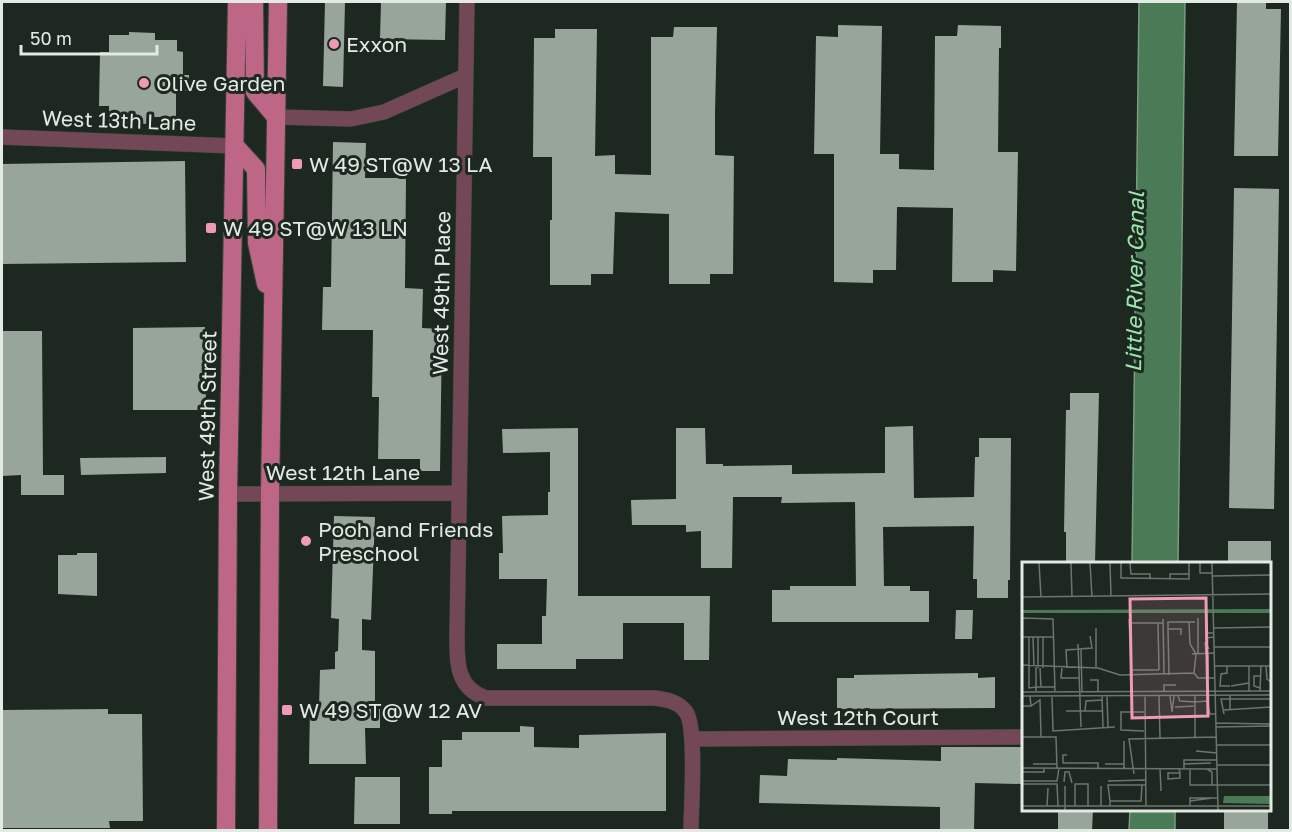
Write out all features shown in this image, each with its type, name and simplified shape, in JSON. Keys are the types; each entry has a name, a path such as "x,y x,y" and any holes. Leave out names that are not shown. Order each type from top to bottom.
{"main road":[{"name":"West 49th Street","path":"226,831 228,494 237,2"},
{"path":"254,2 255,92 276,117"},
{"path":"268,831 270,494 278,2"},
{"path":"235,146 256,169 257,243 273,315"}],"street":[{"name":"West 49th Place","path":"467,2 457,663 460,676 481,697 491,699 652,698 668,700 686,712 691,722 693,739"},
{"path":"276,117 351,119 384,112 465,76"},
{"name":"West 13th Lane","path":"2,137 235,146"},
{"name":"West 12th Lane","path":"228,494 459,493"},
{"name":"West 12th Court","path":"693,739 1022,737"},
{"path":"690,831 693,739"}],"shaded area":[{"path":"1139,2 1185,2 1178,562 1132,562"},
{"path":"1130,811 1175,811 1175,830 1129,830"}],"building":[{"name":"Exxon","path":"325,2 345,2 343,87 323,86"},
{"path":"381,2 446,2 445,40 380,39"},
{"path":"1237,2 1266,2 1266,9 1281,9 1278,156 1234,156"},
{"path":"838,25 882,26 880,154 899,154 899,169 934,170 935,36 957,36 958,25 1001,26 998,152 1018,152 1016,271 993,270 993,282 952,282 953,208 897,207 896,270 873,270 873,283 834,282 834,154 814,154 816,36 838,37"},
{"path":"674,27 717,27 715,155 734,156 733,274 710,274 710,284 669,284 669,214 615,212 613,274 591,274 591,285 550,285 552,157 533,157 534,38 555,38 555,29 597,29 595,156 615,155 615,174 651,175 651,37 673,37"},
{"name":"Olive Garden","path":"129,32 155,33 155,40 177,40 177,51 183,52 183,75 189,75 189,91 176,90 176,117 151,117 151,124 109,123 109,106 99,106 100,52 109,52 109,35 129,35"},
{"path":"333,142 366,143 365,178 406,178 405,288 423,289 422,328 442,329 440,471 420,471 420,459 378,459 379,397 372,397 373,330 322,330 323,287 331,287"},
{"path":"185,161 186,262 2,264 2,164"},
{"path":"1234,188 1279,189 1274,509 1229,508"},
{"path":"205,327 206,410 133,410 133,328"},
{"path":"2,331 42,331 43,475 64,475 64,495 21,495 21,475 2,476"},
{"path":"1070,393 1099,393 1095,562 1066,562 1066,532 1064,532 1066,410 1070,410"},
{"path":"913,426 914,498 974,497 975,457 979,457 979,438 1011,438 1008,598 977,598 977,579 973,579 974,526 883,527 884,586 910,586 910,591 929,591 929,622 772,622 772,590 790,590 790,586 856,586 855,502 781,503 782,497 733,497 732,568 701,568 701,531 686,532 686,525 632,525 631,500 676,499 676,428 705,428 706,464 723,464 723,466 792,465 792,474 885,473 885,427"},
{"path":"578,428 578,596 710,596 709,660 684,660 684,623 623,623 623,659 576,659 576,669 497,669 497,644 542,644 542,616 546,616 547,579 499,579 499,553 503,553 502,516 548,515 548,492 550,492 550,452 503,453 502,429"},
{"path":"166,457 166,473 81,475 80,458"},
{"path":"334,516 375,517 371,620 362,619 362,650 375,651 375,709 380,709 380,728 365,728 366,764 309,764 310,708 319,708 320,670 335,669 335,652 338,651 339,619 331,618"},
{"path":"1228,541 1271,541 1271,562 1228,562"},
{"path":"77,553 97,553 97,596 58,594 58,555 77,555"},
{"path":"956,610 973,610 972,639 955,639"},
{"path":"978,673 978,678 995,677 995,708 837,709 837,678 854,678 854,675"},
{"path":"108,709 108,714 142,714 143,821 109,821 110,828 2,828 2,710"},
{"path":"520,726 534,727 534,747 579,748 579,735 666,733 666,811 452,811 452,814 429,814 429,767 442,767 442,740 462,740 462,732 520,732"},
{"path":"941,747 1022,747 1022,784 975,783 974,831 940,831 940,807 759,803 760,775 787,776 788,759 941,761"},
{"path":"355,777 400,777 400,824 354,824"},
{"path":"1058,811 1093,811 1092,831 1058,831"},
{"path":"1224,811 1268,811 1268,831 1224,831"}],"place":[{"name":"Exxon","path":"334,44"},
{"name":"Olive Garden","path":"144,83"},
{"name":"W 49 ST@W 13 LA","path":"297,164"},
{"name":"W 49 ST@W 13 LN","path":"211,228"},
{"name":"Pooh and Friends Preschool","path":"306,541"},
{"name":"W 49 ST@W 12 AV","path":"287,710"}],"water label":[{"name":"Little River Canal","path":"1134,282"}]}
